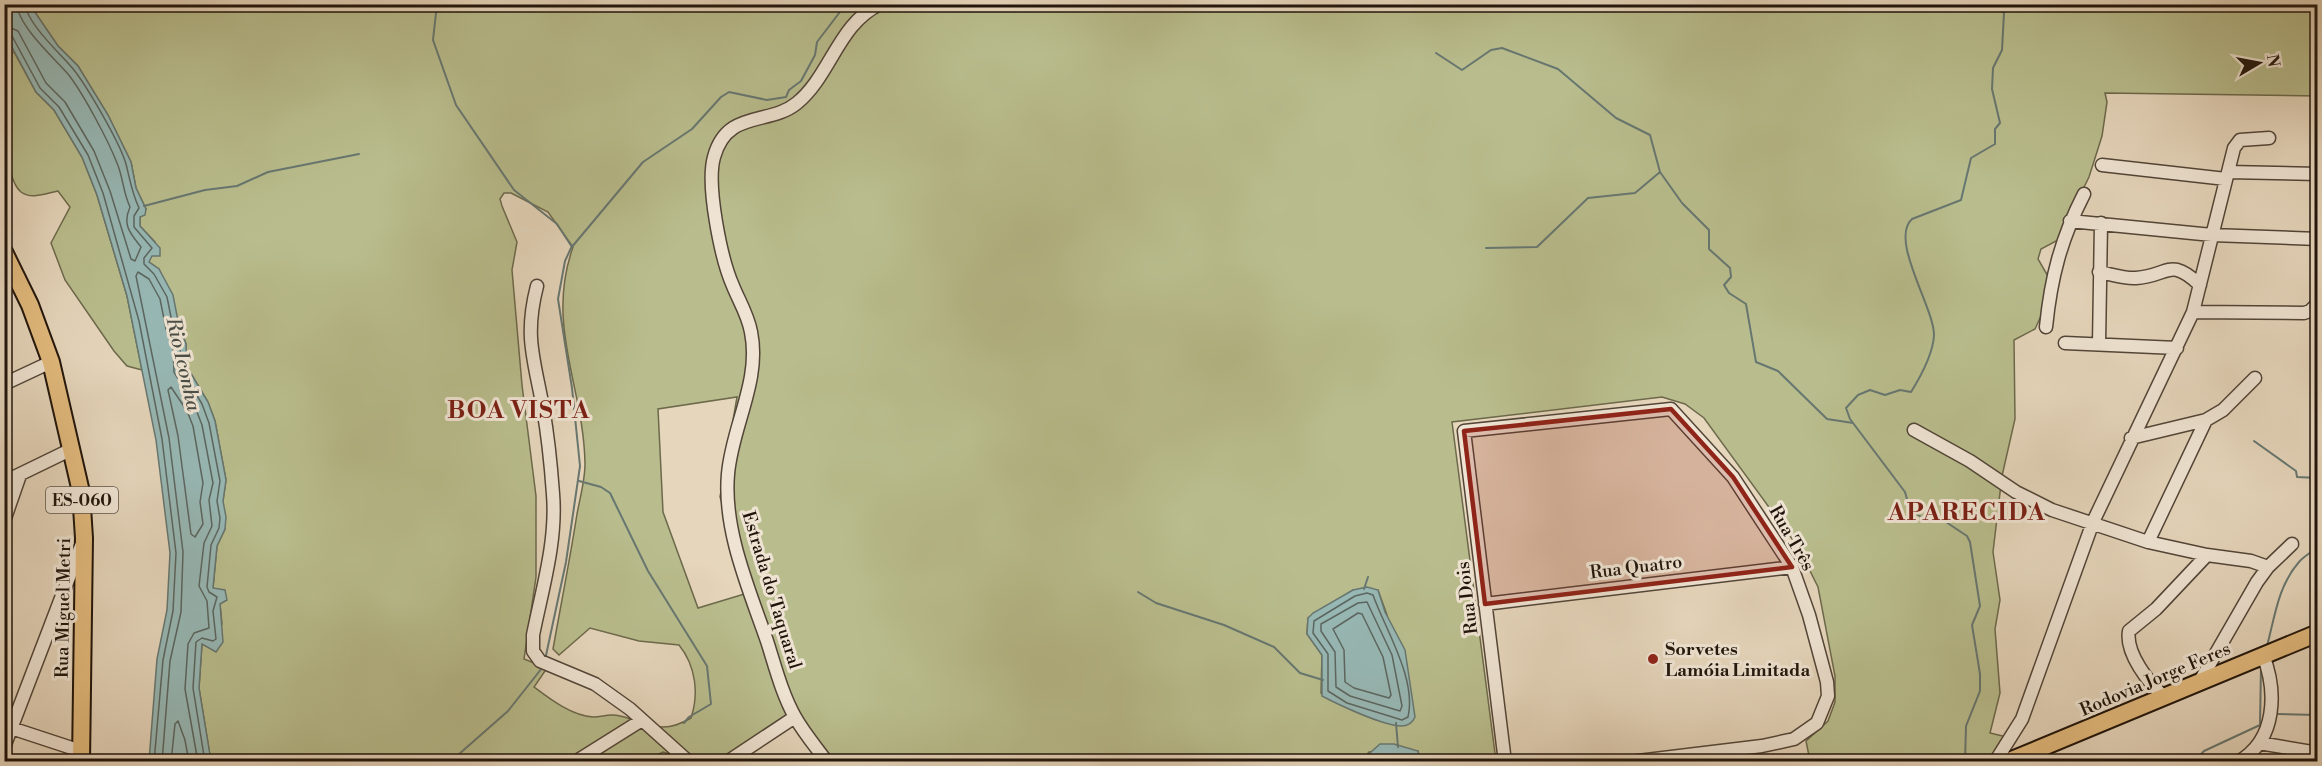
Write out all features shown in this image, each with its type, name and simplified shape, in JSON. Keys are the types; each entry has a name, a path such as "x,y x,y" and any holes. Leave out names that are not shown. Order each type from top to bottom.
{"main road":[{"name":"Rua Miguel Metri","path":"4,252 30,305 51,362 81,492 84,538 81,756"},
{"name":"Rodovia Jorge Feres","path":"2007,762 2318,633"}],"street":[{"name":"Estrada do Taquaral","path":"827,762 795,717 757,613 729,512 728,471 751,378 753,355 745,311 723,259 717,229 713,158 721,140 733,128 753,118 779,112 805,97 856,21 880,4"},
{"path":"1995,762 2013,735 2033,694 2093,522 2193,312 2236,143 2246,138 2269,138"},
{"path":"2102,165 2227,176 2318,174"},
{"path":"2046,327 2051,280 2070,221 2084,194"},
{"path":"2070,221 2212,235 2318,238"},
{"path":"2099,344 2101,223"},
{"path":"2099,272 2136,278 2170,269 2184,270 2200,285"},
{"path":"537,286 529,325 529,344 542,406 554,496 553,526 533,635 533,651 540,661 595,684 642,720 688,762"},
{"path":"2193,312 2304,313 2310,311 2318,303"},
{"path":"2065,343 2177,348"},
{"path":"4,384 51,362"},
{"path":"2132,438 2206,420 2223,410 2254,378"},
{"name":"Rua Três","path":"1464,431 1671,409 1733,477 1792,567 1809,615 1827,682 1828,696 1817,723 1794,739 1762,746 1630,762"},
{"path":"2148,542 2206,420"},
{"path":"1914,430 1970,461 2033,502 2148,542 2207,555 2232,557 2268,567"},
{"name":"Rua Dois","path":"1464,431 1505,762"},
{"path":"4,482 72,448"},
{"path":"4,521 20,475"},
{"path":"4,747 8,727 84,538"},
{"path":"2200,681 2268,567 2292,544"},
{"path":"2164,697 2147,677 2134,653 2129,641 2129,631 2156,609 2207,555"},
{"name":"Rua Quatro","path":"1485,604 1792,567"},
{"path":"2238,762 2248,756 2266,731 2272,702 2271,680 2263,655"},
{"path":"727,762 795,717"},
{"path":"575,762 642,720"},
{"path":"8,727 81,756"},
{"path":"2259,743 2318,753"}],"highlighted area":[{"path":"1671,409 1733,477 1792,567 1485,604 1464,431"}],"green space":[{"path":"2317,4 2318,96 2105,93 2107,102 2102,136 2089,177 2058,240 2041,249 2038,259 2049,278 2046,305 2035,329 2014,340 2015,419 2002,476 1993,552 2000,600 1995,629 2000,693 1990,733 2011,738 1992,761 1810,761 1806,741 1828,721 1835,702 1835,676 1818,587 1798,547 1704,418 1685,404 1662,397 1452,422 1496,761 1420,761 1418,751 1369,752 1361,762 834,761 801,718 724,761 688,761 663,752 642,762 211,762 199,688 202,643 207,645 222,624 220,604 213,588 217,546 225,529 223,501 226,480 215,421 208,402 187,367 186,344 159,269 149,262 155,242 140,226 140,217 146,209 136,188 131,162 108,115 78,66 58,46 30,5","holes":["504,193 511,193 548,212 573,247 565,276 564,330 579,409 585,470 553,649 559,655 590,628 639,641 679,645 692,671 695,699 691,718 671,726 656,726 616,715 593,717 577,714 534,687 547,668 524,659 536,577 536,496 522,385 512,270 517,242 500,199","737,397 720,497 751,592 698,608 663,512 658,409","1353,590 1378,590 1387,615 1410,723 1389,723 1364,716 1321,693 1322,655 1307,634 1308,618"]},
{"path":"14,52 36,92 54,110 82,157 97,195 127,296 142,370 127,366 114,351 65,280 51,243 70,207 58,191 30,196 21,192 14,182 6,149 4,56"}],"water":[{"name":"Rio Iconha","path":"4,5 30,5 58,46 78,66 108,115 131,162 136,188 146,209 145,215 140,217 140,226 160,248 160,256 152,256 149,262 159,269 173,295 179,326 186,344 187,367 208,402 215,421 226,480 223,501 226,517 225,529 217,546 213,588 225,590 227,600 220,604 223,642 216,652 202,644 199,688 211,761 149,761 157,659 167,610 170,553 156,440 127,296 97,195 82,157 54,110 36,92 5,34"},
{"path":"1367,587 1378,590 1385,612 1405,650 1415,717 1406,725 1393,725 1372,719 1322,696 1322,655 1307,634 1308,618 1353,590"},
{"path":"1380,744 1394,744 1418,751 1420,761 1361,761"}],"waterway":[{"path":"437,4 433,40 456,105 514,190 557,224 572,247"},
{"path":"545,660 566,562 580,466 572,388 558,299 565,261 571,248 643,162 692,129 721,97 729,92 767,100 786,97 789,90 801,81 815,55 817,42 846,4"},
{"path":"1965,762 1966,726 1980,691 1980,674 1972,625 1980,606 1970,542 1967,536 1934,514 1923,518 1910,510 1905,492 1850,419 1846,408 1858,395 1870,390 1885,395 1900,390 1911,392 1929,358 1934,335 1932,323 1909,258 1906,229 1912,219 1961,200 1971,158 1995,144 1995,129 2000,123 1992,89 1993,68 2002,50 2004,13 1988,4"},
{"path":"1436,53 1462,70 1491,50 1502,48 1558,69 1616,118 1650,135 1660,172 1682,203 1709,230 1709,249 1730,268 1731,277 1724,285 1729,293 1746,304 1756,362 1778,371 1827,419 1853,423"},
{"path":"144,206 205,190 237,186 268,172 359,154"},
{"path":"1486,248 1537,247 1588,198 1635,193 1660,172"},
{"path":"2254,441 2296,471 2297,477 2318,478"},
{"path":"579,481 601,487 610,493 648,571 707,666 711,704 689,717 684,723"},
{"path":"2267,646 2286,581 2301,560 2318,547"},
{"path":"1364,589 1368,577"},
{"path":"1138,592 1156,603 1224,625 1274,647 1300,673 1323,680"},
{"path":"2194,762 2204,751 2260,725 2261,666"},
{"path":"450,762 508,711 542,668"},
{"path":"2278,714 2318,715"},
{"path":"1396,723 1398,747"}],"place":[{"name":"Sorvetes Lamóia Limitada","path":"1653,659"}],"district":[{"name":"BOA VISTA","path":"519,410"},
{"name":"APARECIDA","path":"1967,512"}]}
